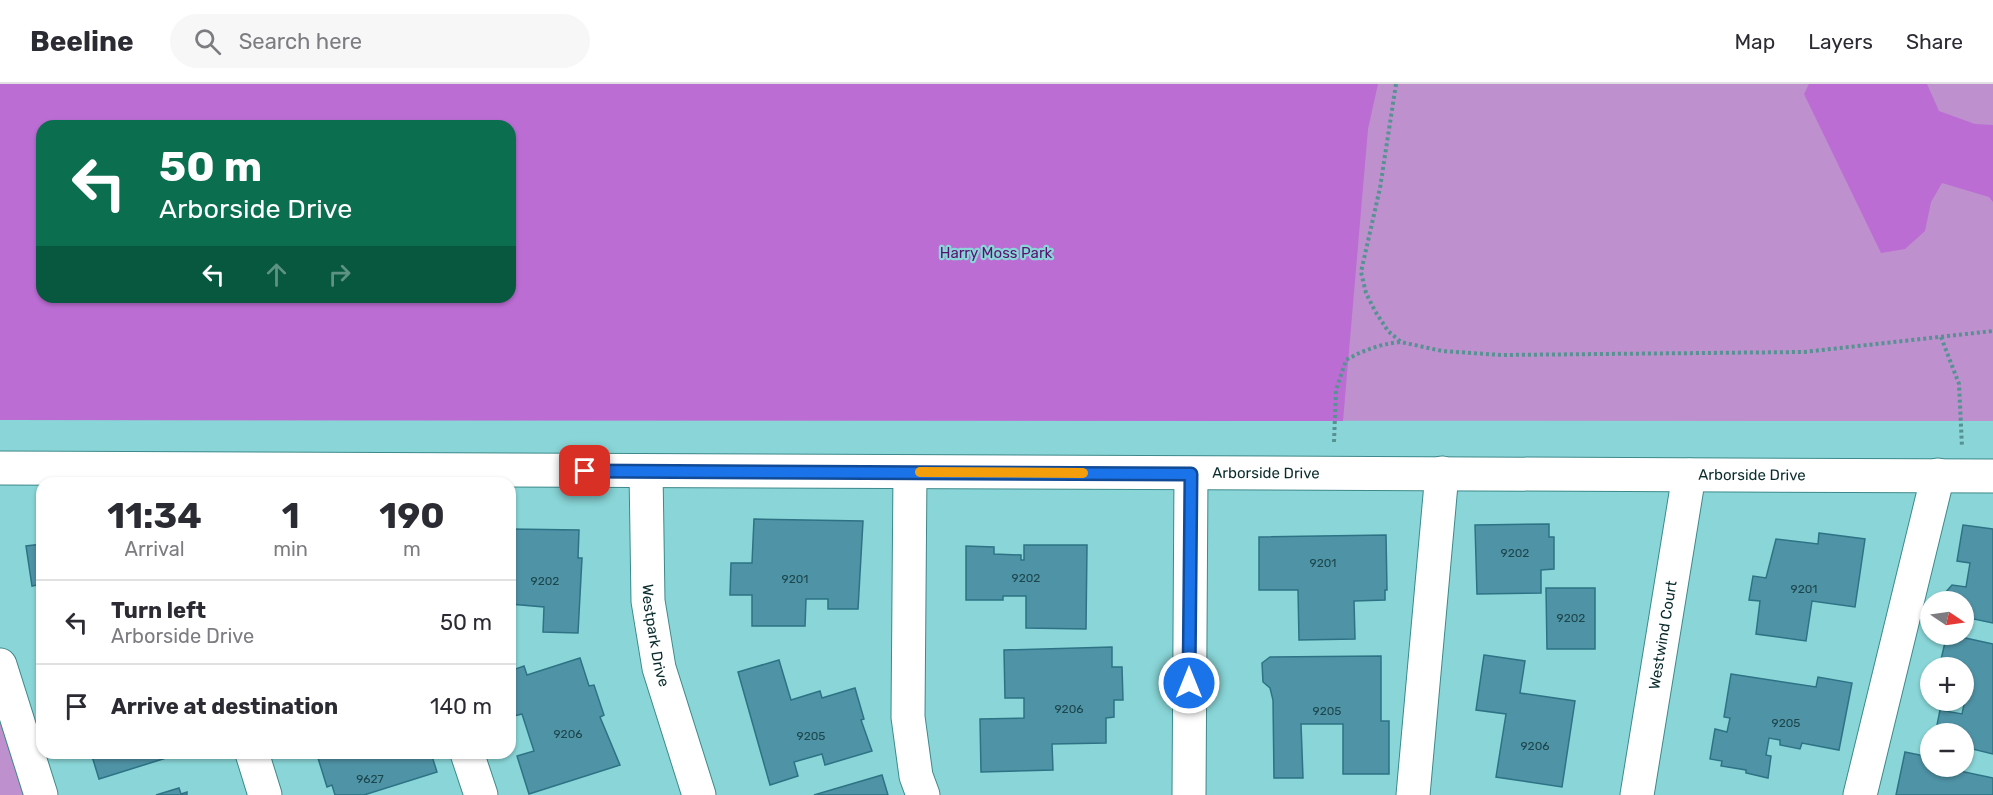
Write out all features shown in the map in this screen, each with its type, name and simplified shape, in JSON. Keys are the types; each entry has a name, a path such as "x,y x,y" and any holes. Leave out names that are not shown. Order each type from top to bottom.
{"street":[{"name":"Arborside Drive","path":"0,468 211,476 425,476 646,471 1965,476"},
{"name":"Westpark Drive","path":"646,471 648,601 659,668 699,795"},
{"path":"910,472 908,717 916,776 922,795"},
{"path":"1413,795 1442,473"},
{"path":"1188,795 1191,474"},
{"name":"Westwind Court","path":"1637,795 1689,475"},
{"path":"1860,795 1965,476"},
{"path":"0,665 41,795"},
{"path":"254,759 265,795"},
{"path":"469,759 480,795"}],"path":[{"path":"1396,84 1380,188 1361,272 1366,293 1374,311 1388,331 1401,342"},
{"path":"1333,472 1336,390 1346,360 1363,350 1385,344 1401,342 1454,352 1501,355 1804,352 1993,331"},
{"path":"1941,337 1959,384 1965,476"}],"green space":[{"name":"Harry Moss Park","path":"0,84 1993,84 1993,421 0,420"},
{"name":"Harry Moss Park","path":"0,84 1378,84 1368,129 1343,421 0,420"},
{"path":"1809,84 1927,84 1939,111 1975,124 1993,125 1993,202 1989,197 1942,183 1931,202 1925,231 1905,249 1881,253 1804,94"},
{"path":"0,680 36,795 0,795"}],"building":[{"path":"754,519 863,521 858,609 828,609 828,599 806,599 805,626 752,626 752,595 730,595 731,563 752,563"},
{"path":"1549,524 1549,537 1554,537 1554,569 1541,570 1541,593 1477,594 1475,525"},
{"path":"1963,525 1993,529 1993,623 1974,619 1974,591 1947,591 1952,585 1966,587 1970,563 1957,561"},
{"path":"516,529 579,530 578,558 582,558 578,633 543,632 544,607 516,605"},
{"path":"1819,533 1865,539 1855,607 1812,601 1806,641 1756,634 1760,601 1749,600 1753,576 1766,578 1776,539 1818,544"},
{"path":"1386,535 1387,590 1385,590 1385,600 1354,601 1355,639 1299,640 1298,590 1259,590 1259,537"},
{"path":"36,545 36,585 32,586 26,546"},
{"path":"1024,545 1087,545 1086,629 1026,628 1026,596 1003,596 1003,600 966,600 966,546 994,547 994,554 1021,555 1021,560 1024,560"},
{"path":"1546,588 1595,588 1595,649 1547,649"},
{"path":"1974,640 1993,644 1993,754 1974,749 1974,723 1937,723 1940,711 1962,714 1963,711 1974,711 1974,657 1942,657 1944,645 1974,645"},
{"path":"1112,647 1112,667 1122,667 1123,700 1114,700 1114,717 1106,718 1106,743 1052,744 1053,770 981,772 980,719 1024,718 1024,698 1005,698 1004,650"},
{"path":"1484,655 1525,661 1520,693 1575,701 1562,787 1496,777 1506,714 1476,710"},
{"path":"1381,656 1381,721 1389,721 1389,774 1343,774 1343,724 1301,724 1303,778 1274,778 1273,700 1270,688 1263,682 1262,663 1270,657"},
{"path":"580,658 589,686 594,685 604,715 600,717 620,765 529,794 517,756 534,751 522,714 516,716 516,669 524,666 527,675"},
{"path":"779,660 791,700 820,691 822,698 855,688 864,719 861,720 872,751 825,765 822,754 794,762 798,776 770,785 738,672"},
{"path":"1731,674 1816,687 1818,677 1852,683 1839,750 1802,743 1800,749 1780,745 1780,740 1769,738 1766,755 1771,756 1768,778 1746,773 1746,770 1721,766 1722,761 1710,759 1715,729 1727,732 1730,718 1724,717"},
{"path":"1905,752 1920,755 1920,777 1974,777 1974,774 1993,778 1993,795 1896,795"},
{"path":"93,759 163,759 99,779"},
{"path":"318,759 433,759 437,772 364,795 335,795 332,785 327,787"},
{"path":"882,775 888,795 814,795"},
{"path":"179,788 181,794 187,792 187,795 156,795"}],"slow traffic":[{"path":"920,472 1083,473"}],"route":[{"path":"585,471 1191,474 1189,683"}]}
